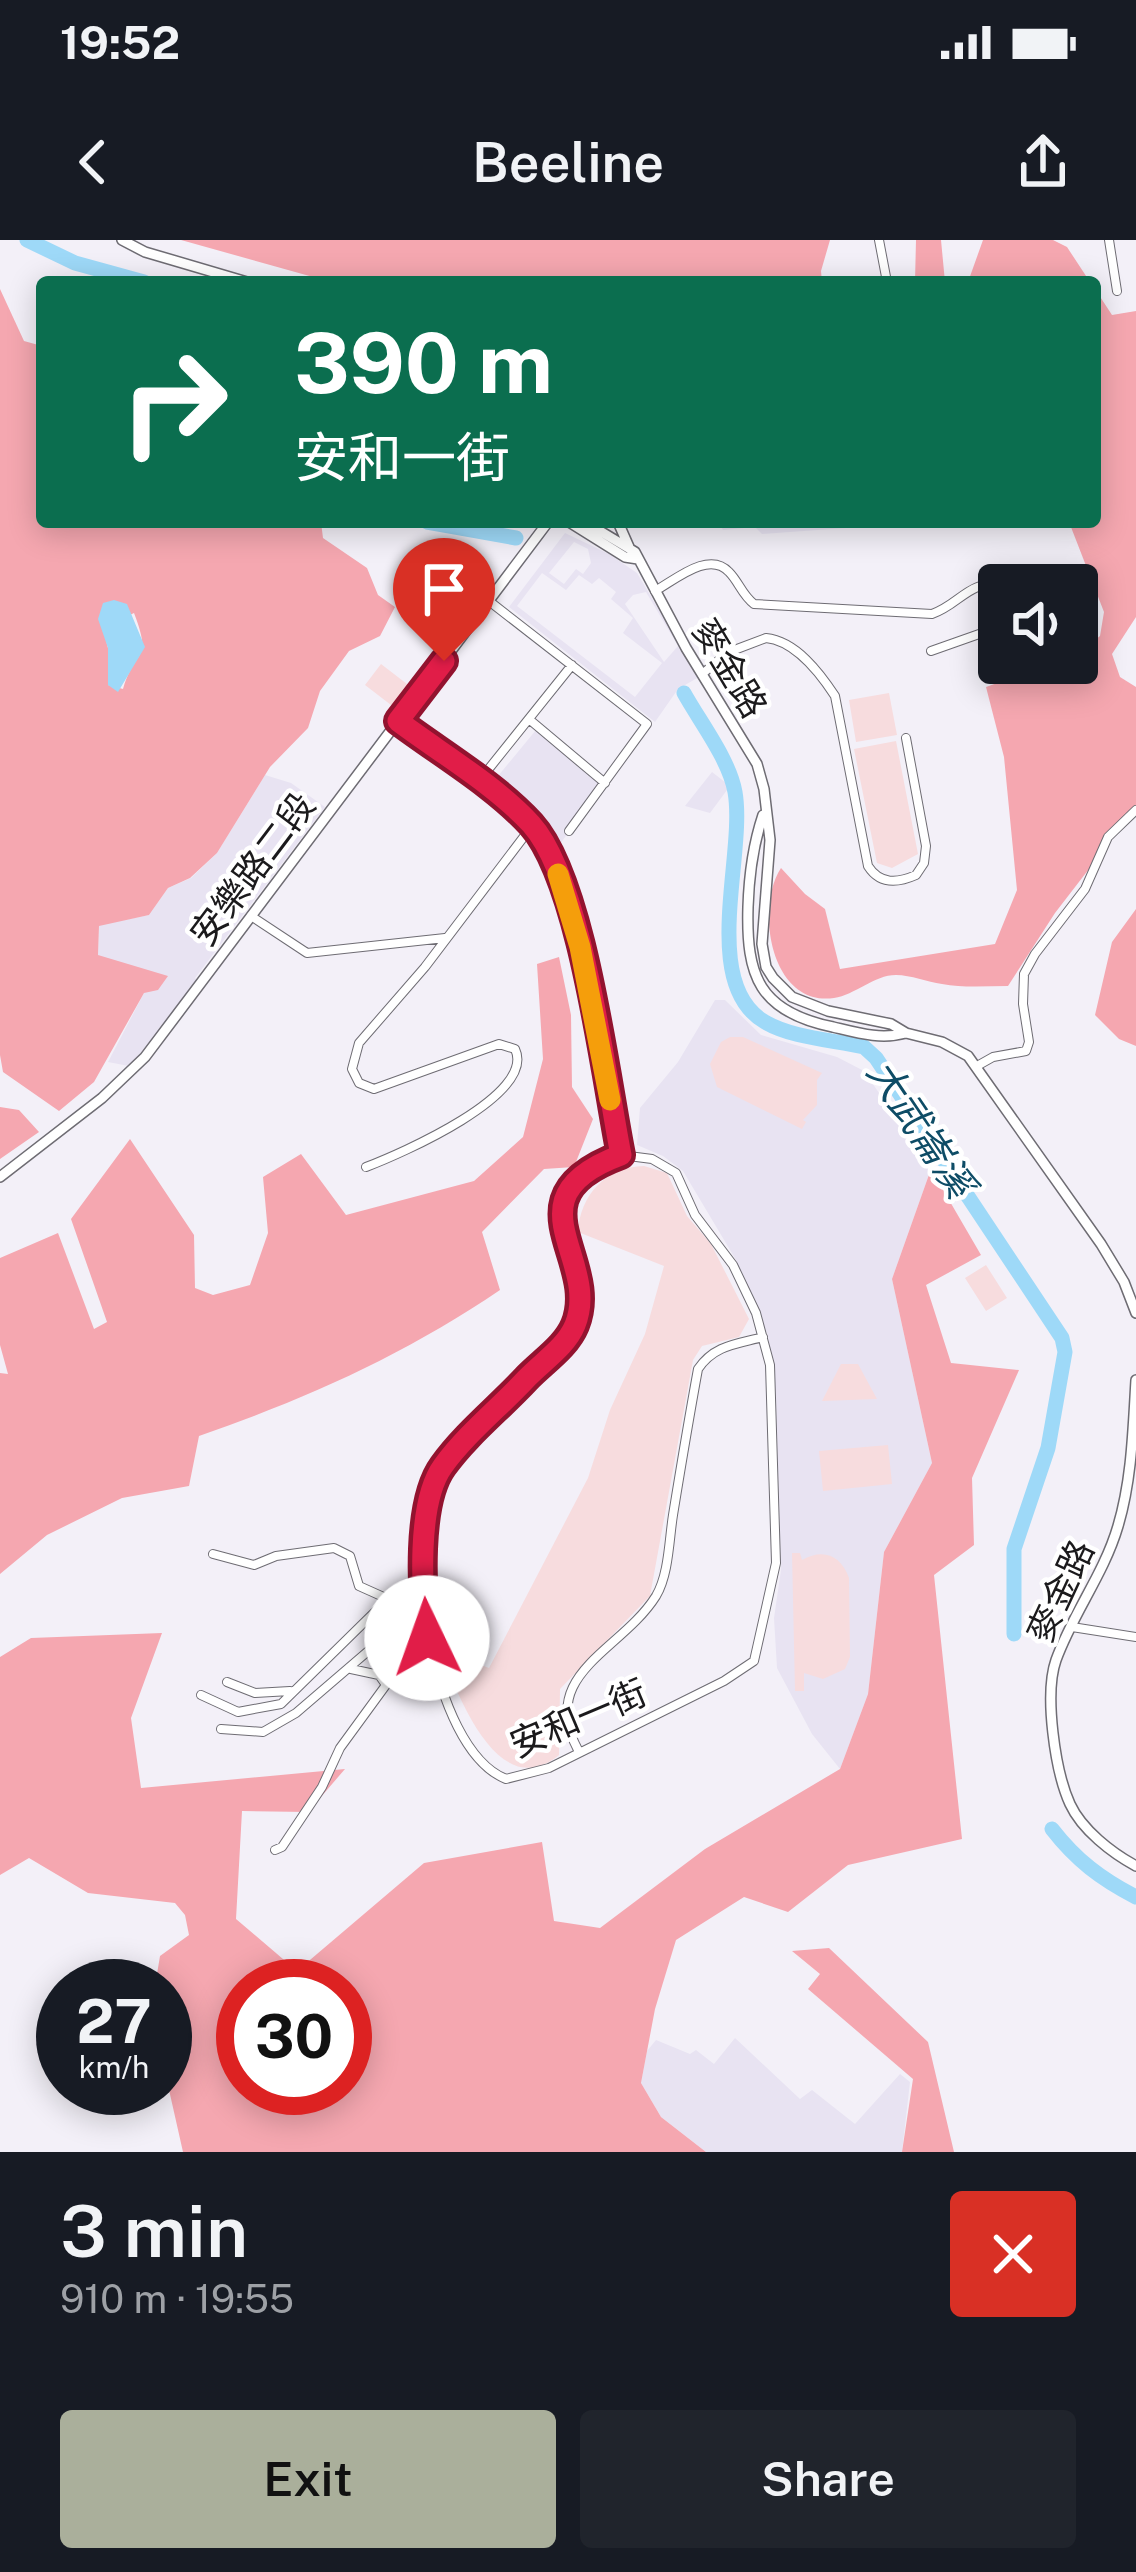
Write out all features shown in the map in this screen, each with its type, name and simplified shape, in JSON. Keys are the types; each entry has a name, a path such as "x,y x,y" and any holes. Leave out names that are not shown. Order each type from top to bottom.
{"street":[{"path":"122,240 145,252 227,276"},
{"path":"879,240 886,276"},
{"path":"1108,240 1117,291"},
{"name":"安樂路二段","path":"0,1177 134,1070 544,528"},
{"path":"579,528 626,557 638,559"},
{"name":"麥金路","path":"596,528 629,547 638,559 757,764 770,840 765,961 778,986 792,998 828,1011 891,1024 906,1034 956,1047 977,1066 1112,1261 1136,1313"},
{"path":"621,528 629,547"},
{"path":"654,592 712,563 729,571 754,604 932,614 951,608 967,590 978,586"},
{"path":"490,602 647,724 569,831"},
{"path":"931,651 978,634"},
{"path":"702,674 729,652 766,638 787,645 823,678 835,697 868,866 877,877 892,881 916,875 926,856 906,739"},
{"path":"479,781 572,665"},
{"path":"530,720 605,783"},
{"path":"398,721 532,826 552,857 568,898 621,1155"},
{"name":"麥金路","path":"765,808 754,840 749,893 750,965 767,997 793,1016 825,1026 886,1038 906,1034"},
{"path":"977,1066 993,1057 1026,1051 1024,974 1085,889 1108,837 1136,810"},
{"path":"366,1167 424,1145 485,1103 518,1071 515,1049 499,1044 374,1089 358,1083 352,1069 359,1043 532,826"},
{"path":"749,893 765,894"},
{"path":"249,915 307,953 446,938"},
{"name":"安和一街","path":"621,1155 652,1159 676,1172 695,1215 733,1265 763,1337 773,1405 776,1563 754,1661 724,1681 549,1768 517,1778 494,1774 480,1763 462,1736 427,1638 423,1580 429,1494 442,1468 570,1336 578,1319 579,1286 562,1220 565,1196 589,1170 621,1155"},
{"path":"578,1752 566,1719 567,1692 658,1593 698,1369 708,1354 722,1347 763,1337"},
{"name":"麥金路","path":"1136,1380 1130,1465 1119,1523 1052,1675 1054,1723 1072,1809 1114,1855 1136,1867"},
{"path":"213,1554 254,1564 334,1548 350,1556 358,1586 388,1599"},
{"path":"201,1695 238,1712 280,1704 400,1588 423,1580"},
{"path":"221,1729 263,1732 296,1713 395,1628 407,1606 423,1592"},
{"path":"1072,1627 1136,1636"},
{"path":"275,1850 282,1847 322,1787 340,1748 386,1685 379,1675 350,1669"},
{"path":"227,1682 255,1694 292,1691"}],"shaded area":[{"path":"181,240 830,240 821,276 310,276"},
{"path":"916,240 941,240 944,276 915,276"},
{"path":"983,240 1053,240 1067,247 1086,276 970,276"},
{"path":"0,289 24,341 36,344 36,528 322,528 323,538 367,568 378,595 395,607 380,636 349,651 320,691 308,728 270,767 217,853 190,878 168,888 149,915 99,926 98,955 168,976 158,990 144,993 94,1082 59,1111 3,1072","holes":["134,613 142,640 123,689 108,685 103,628"]},
{"path":"1101,298 1112,315 1136,311 1136,617 1112,654 1120,677 1136,687 1136,808 1055,913 1008,986 950,985 896,975 834,998 812,997 795,987 782,971 769,929 773,885 781,868 825,909 840,969 995,944 1017,890 1004,757 986,687 1098,684 1104,612 1098,597 1098,564 1085,564 1071,528 1101,528"},
{"path":"756,528 846,528 762,534"},
{"path":"565,533 637,573 699,677 678,689 655,722 509,607","holes":["574,542 588,549 591,563 583,574 576,569 564,584 549,573","542,573 566,590 579,575 592,584 599,578 616,592 611,599 633,618 623,633 662,663 635,697 517,606","646,592 678,646 664,662 625,604 633,595"]},
{"path":"381,664 420,694 404,715 365,685"},
{"path":"889,693 897,735 856,742 849,700"},
{"path":"536,730 603,785 560,844 546,818 498,776"},
{"path":"896,741 918,854 892,868 877,863 854,749"},
{"path":"712,772 730,786 710,813 685,806"},
{"path":"265,775 291,783 325,807 134,1067 108,1062 144,993 98,955 99,925 149,915 168,888 191,878 217,853"},
{"path":"1136,909 1136,1046 1119,1039 1095,1015 1112,942"},
{"path":"559,957 571,1015 572,1087 593,1119 574,1167 544,1169 482,1232 500,1290 354,1373 199,1436 189,1486 122,1498 47,1535 0,1574 0,1373 8,1374 0,1345 0,1258 58,1233 94,1329 107,1322 71,1219 130,1139 194,1235 195,1288 213,1295 250,1285 268,1233 263,1177 301,1154 346,1215 474,1181 523,1137 543,1059 537,964"},
{"path":"715,1000 725,1000 761,1035 837,1057 864,1071 931,1169 892,1279 932,1463 884,1552 868,1694 840,1769 812,1734 777,1668 774,1618 781,1570 776,1395 768,1335 736,1260 683,1171 637,1145 640,1108 678,1062"},
{"path":"743,1037 822,1073 817,1080 817,1105 803,1120 802,1129 717,1087 710,1064 721,1042"},
{"path":"0,1107 19,1110 39,1132 0,1159"},
{"path":"644,1166 667,1173 687,1216 711,1244 749,1319 739,1337 702,1346 693,1360 650,1596 560,1689 559,1755 537,1767 518,1766 484,1739 442,1654 479,1656 481,1665 489,1668 588,1478 610,1410 645,1334 664,1266 578,1232 580,1219 590,1195 607,1178"},
{"path":"931,1169 981,1255 926,1285 951,1363 1019,1370 972,1478 974,1545 934,1575 962,1839 848,1865 788,1912 744,1897 676,1940 655,2009 641,2083 661,2117 706,2152 183,2152 175,2115 192,2115 192,1959 160,1959 189,1935 185,1915 175,1903 88,1893 29,1858 0,1875 0,1657 31,1638 162,1633 131,1718 141,1788 345,1769 308,1812 242,1811 236,1919 283,1959 216,1959 216,2115 372,2115 372,1959 311,1959 424,1863 542,1842 554,1921 600,1928 705,1849 840,1769 868,1694 884,1552 932,1463 892,1279"},
{"path":"986,1265 1007,1298 986,1311 965,1278"},
{"path":"841,1364 858,1364 877,1399 822,1401"},
{"path":"888,1445 892,1484 823,1491 819,1451"},
{"path":"792,1553 800,1553 802,1560 830,1556 849,1578 850,1657 845,1669 823,1679 804,1673 804,1691 795,1691"},
{"path":"829,1948 928,2042 954,2152 902,2152 913,2079 808,1989 820,1974 792,1951"},
{"path":"735,2038 800,2099 812,2090 855,2124 900,2074 910,2082 902,2152 706,2152 661,2117 641,2083 647,2051 656,2040 690,2054 696,2050 714,2064"}],"water":[{"path":"103,603 127,604 145,647 118,692 108,685 108,648 98,619"}],"waterway":[{"name":"大武崙溪","path":"27,240 75,263 122,276"},
{"name":"大武崙溪","path":"460,528 516,538"},
{"name":"大武崙溪","path":"684,693 720,754 735,792 729,949 745,1004 776,1027 864,1047 876,1058 1062,1338 1065,1352 1048,1448 1014,1549 1014,1634"},
{"name":"大武崙溪","path":"1052,1829 1090,1868 1136,1897"}],"slow traffic":[{"path":"558,874 580,947 610,1100"}],"route":[{"path":"427,1638 423,1580 429,1494 442,1468 464,1442 570,1336 581,1304 564,1237 565,1196 600,1162 621,1155 574,922 552,857 532,826 398,721 444,661"}]}
